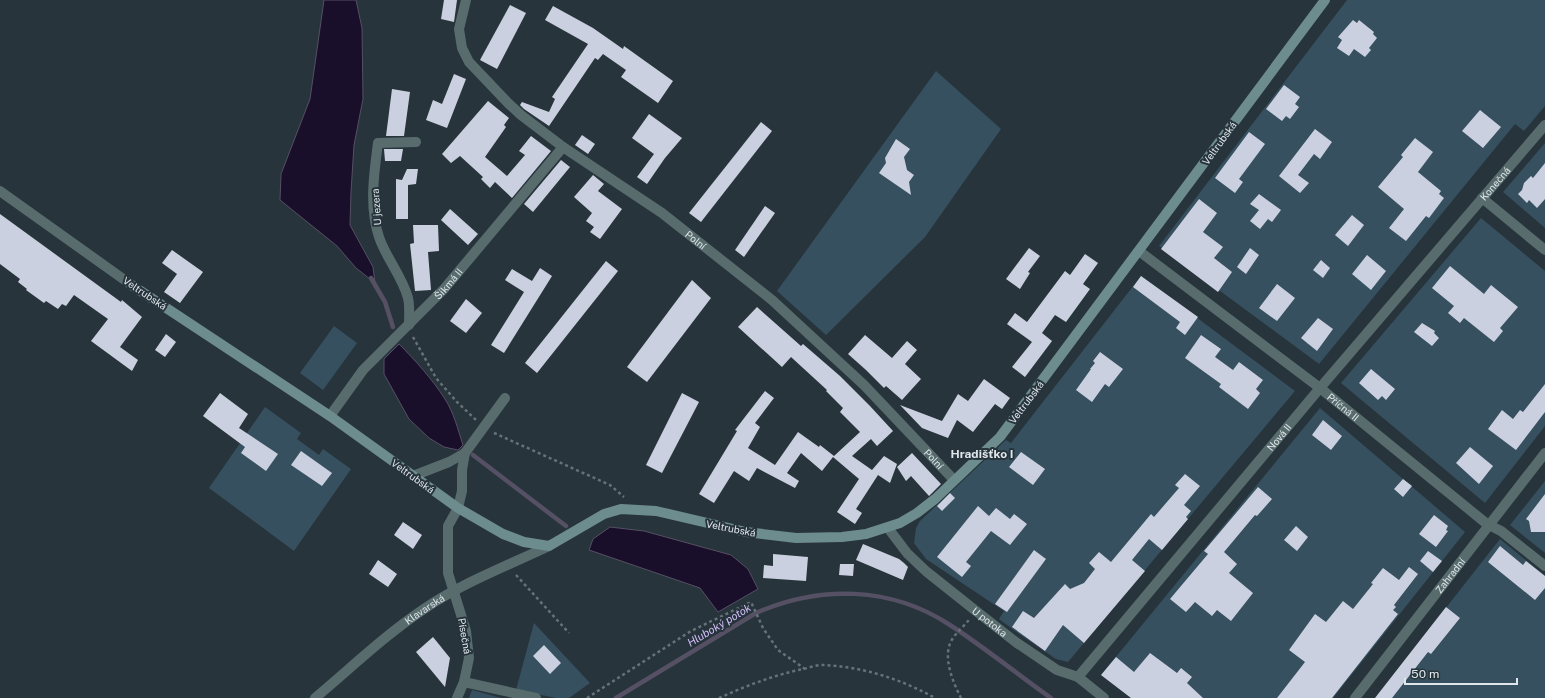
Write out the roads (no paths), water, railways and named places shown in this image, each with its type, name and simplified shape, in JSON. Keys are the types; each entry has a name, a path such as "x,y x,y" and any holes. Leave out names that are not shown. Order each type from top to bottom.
{"street":[{"name":"Polní","path":"466,0 459,29 462,48 469,62 521,115 563,147 662,212 772,300 864,385 954,480"},
{"name":"Veltrubská","path":"0,191 133,286 330,416 458,508 503,534 524,542 549,546 604,514 621,509 638,509 656,511 746,532 796,538 842,537 866,534 900,524 917,513 935,499 1000,437 1326,0"},
{"name":"Konečná","path":"1545,125 1482,198 1545,250"},
{"name":"U jezera","path":"409,325 408,298 399,276 387,256 379,236 374,215 373,193 378,143 416,142"},
{"name":"Šikmá II","path":"330,416 364,370 444,289 563,147"},
{"name":"Nová II","path":"1078,677 1320,388 1482,198"},
{"name":"Příčná II","path":"1139,251 1320,388 1489,525 1501,531 1545,566"},
{"path":"413,476 427,469 449,462 465,453 505,398"},
{"path":"458,508 462,491 462,470 465,453"},
{"name":"Zahradní","path":"1355,698 1545,453"},
{"name":"Písečná","path":"457,698 464,682 469,658 466,631 448,573 448,526 458,508"},
{"name":"U potoka","path":"888,528 907,553 927,572 976,611 1017,643 1057,670 1078,677 1104,698"},
{"name":"Klavarská","path":"316,698 398,628 424,608 454,590 549,546"},
{"path":"464,682 536,698"}],"waterway":[{"path":"371,278 385,302 393,327"},
{"path":"473,455 566,526"},
{"name":"Hluboký potok","path":"616,698 756,613 780,604 830,594 854,594 879,597 904,603 927,612 963,633 1051,698"}],"district":[{"name":"Hradišťko I","path":"982,454"}]}
